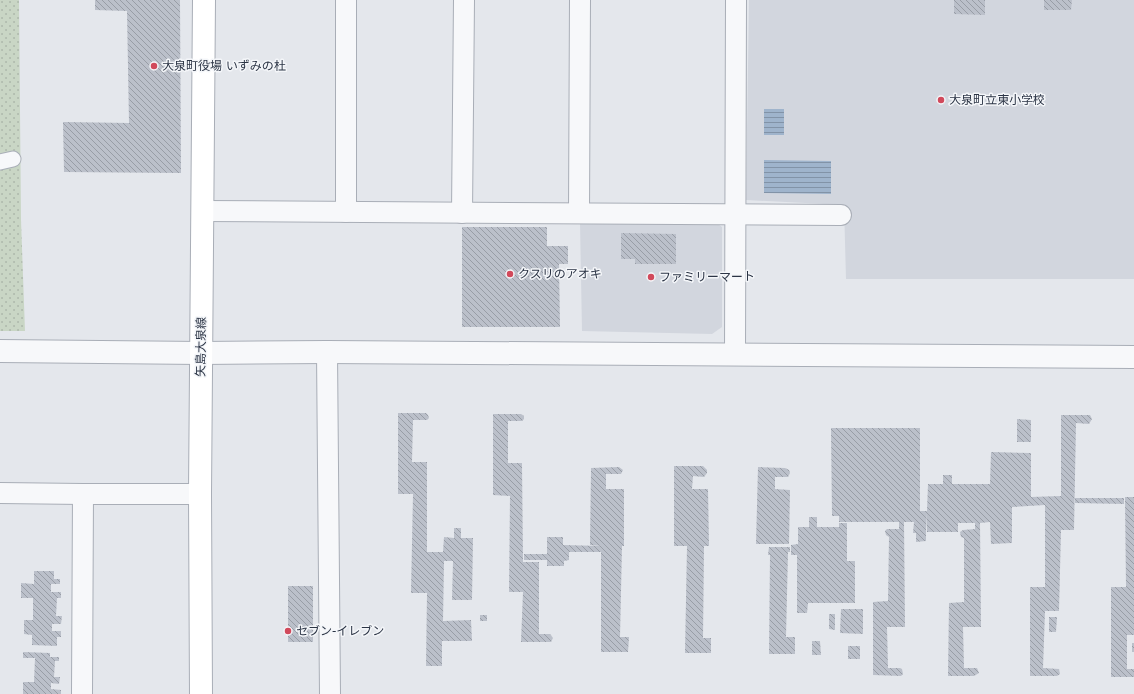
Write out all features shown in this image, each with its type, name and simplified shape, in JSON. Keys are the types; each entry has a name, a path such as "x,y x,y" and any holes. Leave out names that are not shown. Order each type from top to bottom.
{"main road":[{"name":"矢島大泉線","path":"200,694 204,0"}],"street":[{"path":"346,0 346,212"},
{"path":"462,212 464,0"},
{"path":"579,213 580,0"},
{"path":"735,354 736,0"},
{"path":"202,211 841,215"},
{"path":"0,351 1134,356"},
{"path":"327,352 330,694"},
{"path":"0,493 200,494"},
{"path":"82,694 83,494"}],"shaded area":[{"name":"大泉町立東小学校","path":"749,0 1134,0 1134,279 846,279 844,205 746,200"},
{"name":"ファミリーマート","path":"580,222 715,222 722,227 722,327 712,334 582,331"}],"green space":[{"path":"0,0 19,0 21,220 25,331 0,331"}],"water":[{"path":"764,109 784,109 784,135 764,135"},
{"path":"764,160 831,161 831,194 764,193"}],"building":[{"name":"大泉町役場 いずみの杜","path":"95,0 180,0 181,173 64,172 63,122 129,123 127,11 95,10"},
{"path":"954,0 985,0 985,15 954,14"},
{"path":"1044,0 1072,0 1071,10 1044,10"},
{"path":"462,227 547,227 547,246 568,246 568,264 559,264 560,327 462,327"},
{"path":"621,233 676,234 676,264 635,264 635,259 621,259"},
{"path":"398,413 426,413 429,418 427,420 413,420 412,462 427,462 427,552 443,552 444,537 454,538 454,528 461,528 461,538 473,538 472,600 452,600 453,561 444,561 443,621 471,620 472,641 442,641 442,666 426,666 427,593 411,593 413,494 398,494"},
{"path":"493,414 521,414 524,416 522,421 508,421 508,463 522,463 523,562 539,562 539,634 550,634 553,638 551,642 521,642 523,592 509,592 510,496 493,495"},
{"path":"1061,415 1090,415 1092,419 1089,424 1076,423 1074,530 1061,530 1059,611 1045,611 1043,668 1059,669 1060,674 1057,676 1030,676 1030,587 1045,587 1045,505 1012,507 1012,543 991,544 990,522 980,523 981,627 963,627 964,668 977,668 979,673 974,676 948,676 949,603 964,602 964,538 961,537 960,532 963,530 975,529 975,523 958,523 958,532 927,532 926,513 926,541 916,542 916,533 913,533 914,522 904,522 905,627 887,627 888,668 900,668 902,669 903,674 901,676 873,675 873,602 888,601 889,537 886,535 885,531 887,529 899,529 899,522 839,522 839,516 832,516 831,428 920,428 920,511 927,511 928,484 943,484 943,475 952,475 952,484 990,484 991,452 1031,453 1031,497 1061,496"},
{"path":"1017,419 1031,420 1031,442 1017,442"},
{"path":"674,466 703,466 707,470 704,477 693,476 692,489 708,489 709,546 704,546 703,638 711,638 711,653 685,653 687,546 674,546"},
{"path":"619,467 623,470 621,474 606,474 606,489 624,489 624,546 622,546 620,637 629,637 628,652 601,652 601,546 590,545 591,468"},
{"path":"758,467 785,468 789,470 790,473 788,477 775,477 775,489 790,490 789,544 756,544"},
{"path":"1125,497 1134,497 1134,635 1127,635 1127,669 1134,669 1134,677 1111,677 1111,587 1126,587"},
{"path":"1075,498 1124,498 1124,504 1075,503"},
{"path":"809,517 817,517 817,527 839,527 839,523 847,523 847,561 855,561 855,603 808,603 807,613 797,613 797,555 791,555 791,545 798,544 798,527 809,527"},
{"path":"547,537 563,537 563,545 601,546 601,552 569,552 569,560 564,561 564,566 547,566 547,560 524,560 524,554 547,554"},
{"path":"769,547 790,547 790,552 788,552 786,637 795,637 795,654 769,654"},
{"path":"34,571 54,571 54,579 60,579 60,584 51,584 51,592 61,592 61,598 57,598 56,616 62,616 61,624 52,624 52,631 61,631 61,637 57,637 57,646 32,645 32,635 24,634 24,620 33,620 33,598 21,598 21,583 34,584"},
{"path":"288,586 313,586 313,642 288,642"},
{"path":"841,609 863,609 863,634 840,633"},
{"path":"829,614 835,614 835,630 829,629"},
{"path":"480,615 487,615 487,621 480,621"},
{"path":"1049,617 1057,617 1056,632 1049,632"},
{"path":"812,641 820,641 821,655 812,655"},
{"path":"1132,643 1134,643 1134,652 1132,652"},
{"path":"848,646 860,646 860,659 848,659"},
{"path":"23,652 50,653 50,657 59,657 59,661 55,661 54,677 60,677 59,684 51,683 51,689 61,690 61,694 23,694 23,682 34,682 35,658 23,658"}],"place":[{"name":"大泉町役場 いずみの杜","path":"154,66"},
{"name":"大泉町立東小学校","path":"941,100"},
{"name":"クスリのアオキ","path":"510,274"},
{"name":"ファミリーマート","path":"651,277"},
{"name":"セブン-イレブン","path":"288,631"}]}
